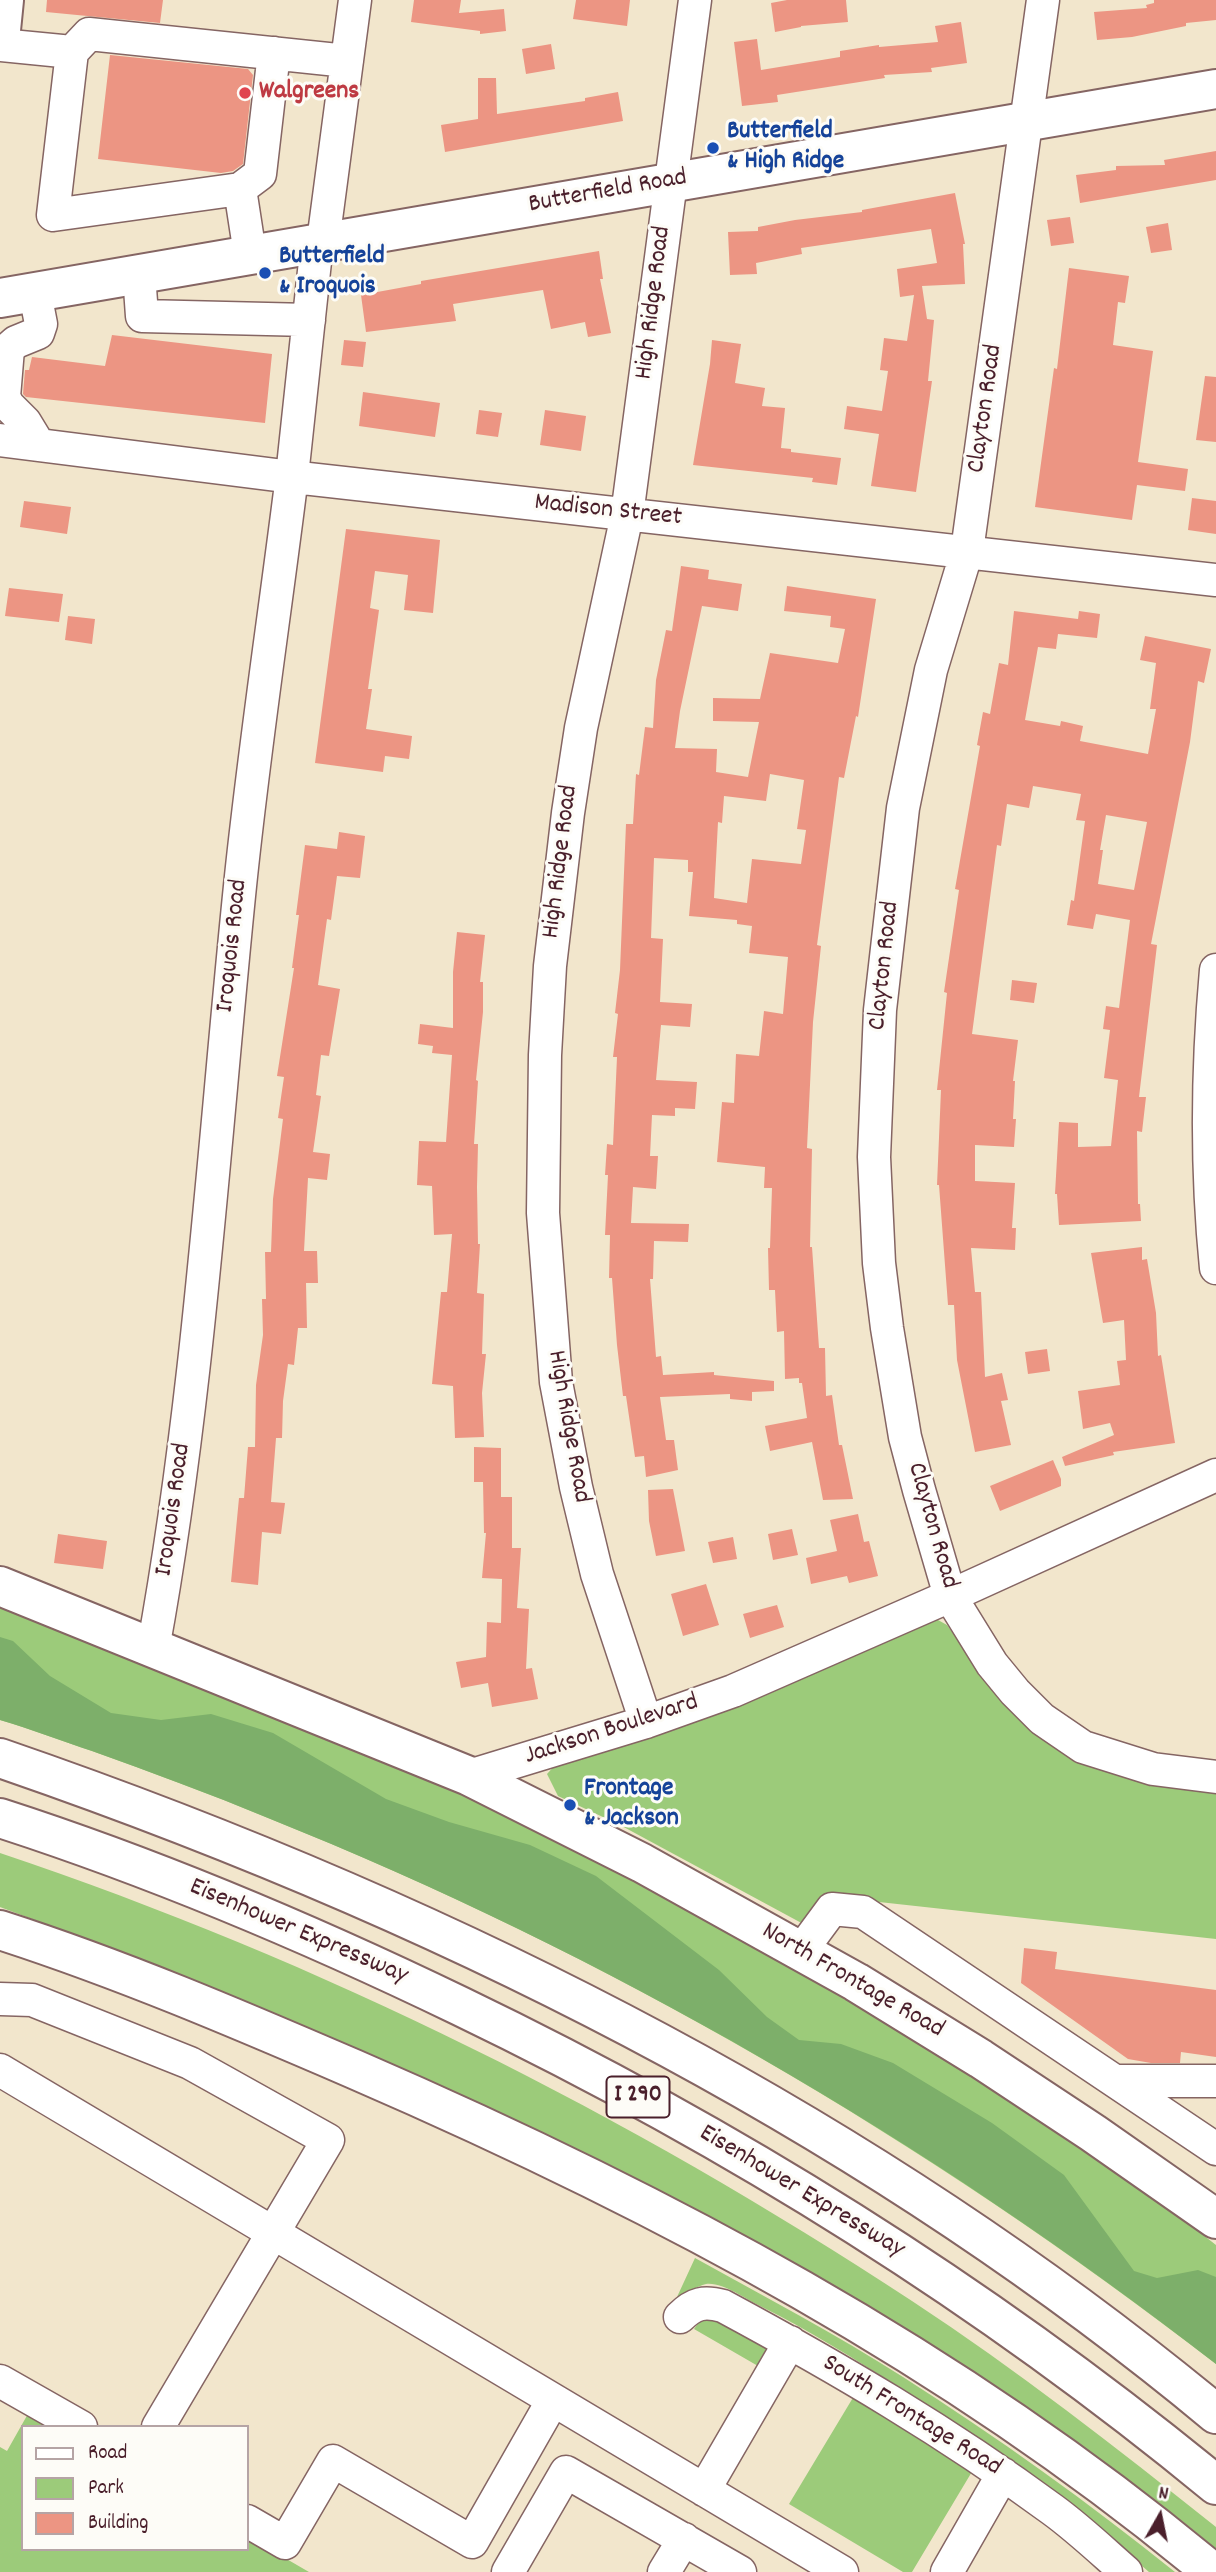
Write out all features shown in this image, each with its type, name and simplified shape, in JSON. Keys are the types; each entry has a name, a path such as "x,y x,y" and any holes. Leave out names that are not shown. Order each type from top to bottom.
{"main road":[{"name":"Butterfield Road","path":"17,295 1216,89"},
{"path":"0,1587 469,1776"},
{"name":"I 290","path":"0,1758 125,1801 362,1897 490,1956 618,2021 835,2144 936,2208 1121,2339 1216,2414"},
{"name":"North Frontage Road","path":"469,1776 642,1863 856,1982 981,2059 1216,2219"},
{"name":"Eisenhower Expressway","path":"0,1818 154,1872 295,1929 496,2023 672,2115 781,2178 890,2246 1094,2389 1216,2485"},
{"path":"0,1930 118,1971 382,2081 535,2152 718,2243 845,2314 961,2385 1076,2466 1212,2572"}],"street":[{"name":"Iroquois Road","path":"153,1649 174,1535 188,1424 240,882 292,477 309,320 355,0"},
{"name":"High Ridge Road","path":"646,1722 597,1574 576,1487 556,1382 543,1213 545,1055 557,892 581,727 627,514 695,0"},
{"name":"Clayton Road","path":"1044,0 967,551 931,670 903,808 880,1010 874,1157 884,1302 905,1437 950,1597 992,1664 1015,1692 1052,1726 1083,1747 1153,1769 1216,1777"},
{"path":"2,18 72,52"},
{"path":"274,53 260,174 240,189 53,215 72,52 89,34 274,53 347,61"},
{"path":"240,189 250,254"},
{"path":"139,274 142,316 309,320"},
{"path":"17,295 41,324 38,333 16,342 8,349 4,397 25,422 39,445"},
{"name":"Madison Street","path":"0,440 292,477 1216,580"},
{"path":"1216,970 1208,1066 1208,1132 1209,1200 1216,1268"},
{"name":"Jackson Boulevard","path":"469,1776 646,1722 782,1671 1216,1475"},
{"path":"801,1951 832,1909 863,1912 1216,2149"},
{"path":"0,1999 32,2000 190,2063 328,2140 159,2425"},
{"path":"0,2070 842,2572"},
{"path":"1115,2081 1216,2081"},
{"name":"South Frontage Road","path":"680,2317 690,2307 700,2303 710,2302 723,2306 897,2403 1055,2511 1126,2572"},
{"path":"704,2490 790,2342"},
{"path":"0,2381 77,2425"},
{"path":"248,2522 285,2543 333,2461 472,2542 553,2400"},
{"path":"508,2572 566,2472 740,2572"},
{"path":"947,2572 1003,2474"},
{"path":"664,2572 684,2539"}],"green space":[{"path":"0,1606 395,1764 507,1815 687,1904 989,2083 1158,2200 1216,2245 1216,2364 993,2203 761,2058 641,1991 519,1929 394,1871 202,1792 0,1720"},
{"path":"938,1620 947,1625 1003,1700 1216,1790 1216,1939 870,1901 807,1926 620,1825 558,1796 547,1774 557,1763 764,1696 930,1621"},
{"path":"0,1637 13,1641 50,1676 111,1713 161,1720 211,1714 273,1733 386,1799 449,1822 530,1845 596,1876 719,1970 767,2017 799,2040 841,2044 893,2063 992,2123 1064,2175 1134,2271 1157,2278 1198,2270 1216,2277 1216,2364 994,2203 878,2128 641,1991 394,1871 202,1792 0,1720"},
{"path":"0,1853 238,1942 355,1993 470,2047 695,2167 912,2301 1028,2382 1216,2527 1216,2549 1123,2477 986,2381 821,2279 736,2232 562,2145 385,2064 194,1983 0,1907"},
{"path":"695,2258 903,2377 1075,2495 1175,2572 1149,2572 1090,2522 998,2453 902,2389 796,2325 734,2292 713,2284 699,2286 677,2297"},
{"path":"708,2316 768,2345 758,2366 694,2329"},
{"path":"854,2396 973,2470 912,2572 903,2572 789,2504"},
{"path":"29,2412 52,2425 22,2425"},
{"path":"21,2426 21,2551 248,2551 248,2537 309,2572 0,2572 0,2447 7,2451"}],"building":[{"path":"47,0 163,0 160,23 46,12"},
{"path":"414,0 461,0 459,13 504,9 506,31 480,34 480,31 411,22"},
{"path":"576,0 630,0 627,26 573,19"},
{"path":"787,0 846,0 848,22 801,26 775,32 771,3"},
{"path":"1154,0 1216,0 1216,20 1186,23 1186,26 1132,37 1097,40 1094,12 1147,8 1146,5 1154,3"},
{"path":"961,22 967,63 931,68 932,72 884,75 885,78 777,95 778,102 742,106 734,42 757,39 761,70 840,57 840,51 879,45 938,42 935,26"},
{"path":"551,44 555,69 526,74 522,49"},
{"name":"Walgreens","path":"110,55 248,69 253,75 243,164 233,171 221,173 98,159"},
{"path":"478,78 496,78 497,114 585,101 585,98 618,92 623,121 445,152 441,125 478,119"},
{"path":"1216,151 1216,180 1080,203 1076,175 1116,170 1116,166 1165,165 1164,160"},
{"path":"955,193 965,244 965,284 922,286 927,319 934,320 928,381 932,381 916,492 871,486 879,434 844,429 847,406 882,411 888,371 880,370 884,338 907,341 914,295 900,297 897,269 937,263 931,229 801,248 802,254 756,263 757,274 730,275 728,232 758,231 758,227 862,212"},
{"path":"1070,217 1074,243 1051,246 1047,220"},
{"path":"1168,223 1172,250 1151,253 1146,227"},
{"path":"599,251 603,279 600,279 611,333 588,337 585,322 551,329 543,290 453,304 456,321 366,332 361,295 421,284 421,281"},
{"path":"1069,268 1129,276 1125,303 1118,302 1113,345 1153,351 1138,462 1188,469 1185,491 1137,485 1132,520 1035,507 1054,368 1057,369"},
{"path":"112,335 272,354 265,423 26,397 23,394 25,370 29,370 32,357 105,366"},
{"path":"344,340 366,342 363,367 341,365"},
{"path":"712,340 741,344 735,383 765,388 762,406 785,408 781,448 791,449 791,452 841,458 837,485 812,482 813,478 693,465"},
{"path":"1205,376 1216,377 1216,442 1196,440"},
{"path":"363,392 440,403 435,437 359,426"},
{"path":"479,410 502,413 498,437 476,434"},
{"path":"545,410 586,416 581,451 540,445"},
{"path":"1192,498 1216,501 1216,534 1188,530"},
{"path":"24,501 71,507 67,534 20,527"},
{"path":"346,529 440,540 433,613 404,610 408,575 375,571 370,608 379,610 368,689 372,689 366,729 412,736 409,759 385,756 383,772 315,763"},
{"path":"681,566 709,570 708,579 742,584 738,611 702,606 675,748 717,749 716,772 748,777 759,722 713,721 713,698 760,699 770,653 838,663 845,629 830,627 831,616 784,611 787,586 876,599 858,717 856,716 844,778 839,777 817,945 821,946 813,1022 807,1148 812,1149 810,1247 819,1348 825,1348 826,1396 832,1395 839,1445 842,1445 853,1499 823,1500 812,1442 770,1451 765,1426 807,1418 802,1383 799,1383 799,1378 785,1379 784,1331 777,1332 775,1290 769,1290 768,1248 772,1188 764,1188 765,1167 717,1162 722,1102 734,1103 736,1054 759,1056 764,1011 783,1014 788,957 749,953 752,926 737,924 737,920 689,916 693,872 688,872 688,860 654,858 651,938 663,939 660,1002 692,1004 690,1027 661,1025 656,1080 697,1082 695,1109 675,1108 675,1116 652,1115 650,1156 658,1156 656,1189 633,1187 631,1223 689,1224 688,1242 654,1241 653,1279 650,1279 656,1357 661,1356 663,1375 714,1372 714,1375 774,1381 774,1391 752,1392 752,1401 730,1399 730,1394 660,1397 666,1440 674,1440 678,1470 646,1477 644,1456 635,1457 626,1396 623,1396 612,1278 609,1278 610,1235 605,1235 608,1175 605,1175 607,1144 613,1145 617,1057 613,1057 618,1014 615,1013 620,970 626,824 633,824 636,774 639,775 645,727 653,728 656,680 666,630 672,631","holes":["770,774 804,780 797,829 806,830 801,864 752,859 747,903 714,898 718,822 722,823 724,796 766,801"]},
{"path":"9,588 63,594 59,622 5,616"},
{"path":"1014,611 1078,619 1079,611 1100,614 1097,638 1058,634 1056,649 1038,647 1025,720 1060,726 1061,721 1083,726 1080,741 1148,754 1156,709 1150,709 1156,663 1140,660 1145,636 1211,649 1204,683 1198,681 1190,742 1151,944 1157,945 1139,1097 1146,1097 1142,1132 1137,1131 1138,1204 1141,1221 1059,1225 1055,1194 1059,1122 1078,1123 1078,1147 1111,1146 1118,1080 1104,1078 1110,1030 1103,1029 1106,1006 1119,1008 1130,920 1096,914 1093,929 1067,925 1071,900 1074,901 1085,821 1076,820 1081,794 1033,786 1029,808 1007,804 1001,846 997,845 972,1034 1018,1040 1013,1081 1013,1119 1016,1119 1014,1147 975,1145 975,1181 1015,1183 1012,1228 1016,1228 1015,1250 971,1248 975,1292 981,1292 985,1377 1002,1373 1008,1400 1001,1401 1011,1445 975,1452 957,1360 954,1305 948,1305 937,1185 941,1090 937,1090 947,993 944,992 959,890 955,889 980,746 977,745 983,712 990,714 999,663 1008,665","holes":["1106,815 1147,822 1134,890 1098,884"]},
{"path":"68,616 95,619 92,644 65,640"},
{"path":"339,832 365,836 360,878 337,876 331,920 327,919 318,985 340,989 329,1056 321,1055 316,1095 321,1096 313,1152 330,1154 327,1180 308,1178 304,1251 317,1251 318,1283 306,1283 307,1328 298,1328 294,1365 288,1364 282,1438 276,1438 271,1502 285,1503 281,1534 262,1532 258,1585 231,1582 239,1498 244,1498 248,1447 255,1447 256,1385 263,1335 262,1299 266,1299 265,1252 271,1252 273,1199 283,1119 278,1118 284,1077 277,1076 294,968 299,915 296,915 305,845 337,849"},
{"path":"457,932 485,935 480,982 483,982 483,1012 476,1080 474,1144 478,1144 480,1244 477,1293 484,1294 482,1354 486,1354 482,1393 484,1437 455,1438 453,1386 432,1384 441,1292 447,1292 452,1234 434,1235 432,1186 417,1185 419,1141 446,1142 452,1055 432,1053 433,1046 418,1044 420,1024 453,1028 453,972"},
{"path":"1012,980 1037,983 1034,1003 1010,1000"},
{"path":"1142,1247 1142,1260 1147,1259 1156,1313 1158,1356 1161,1355 1175,1443 1113,1452 1114,1455 1065,1466 1062,1457 1114,1435 1110,1423 1083,1429 1078,1391 1120,1385 1117,1361 1126,1360 1124,1320 1103,1323 1091,1253"},
{"path":"1047,1349 1050,1371 1028,1374 1025,1352"},
{"path":"474,1447 501,1448 501,1497 512,1497 512,1548 521,1548 517,1608 529,1609 526,1669 532,1668 538,1699 492,1707 488,1683 461,1688 456,1662 486,1657 487,1622 501,1623 502,1579 482,1578 486,1533 483,1482 474,1482"},
{"path":"1053,1460 1061,1486 1000,1511 990,1486"},
{"path":"673,1489 685,1551 656,1556 649,1521 648,1490"},
{"path":"858,1514 864,1542 869,1541 878,1576 849,1583 847,1576 811,1584 806,1558 837,1551 830,1520"},
{"path":"792,1529 798,1555 773,1560 768,1534"},
{"path":"58,1534 107,1541 103,1569 54,1563"},
{"path":"733,1537 737,1559 713,1563 708,1542"},
{"path":"706,1584 719,1625 683,1636 671,1594"},
{"path":"777,1605 784,1627 750,1638 743,1614"},
{"path":"1024,1948 1057,1952 1055,1969 1216,1990 1216,2057 1181,2052 1180,2063 1151,2063 1128,2059 1021,1983"}],"place":[{"name":"Walgreens","path":"245,93"},
{"name":"Butterfield & High Ridge","path":"713,148"},
{"name":"Butterfield & Iroquois","path":"265,273"},
{"name":"Frontage & Jackson","path":"570,1805"}]}
